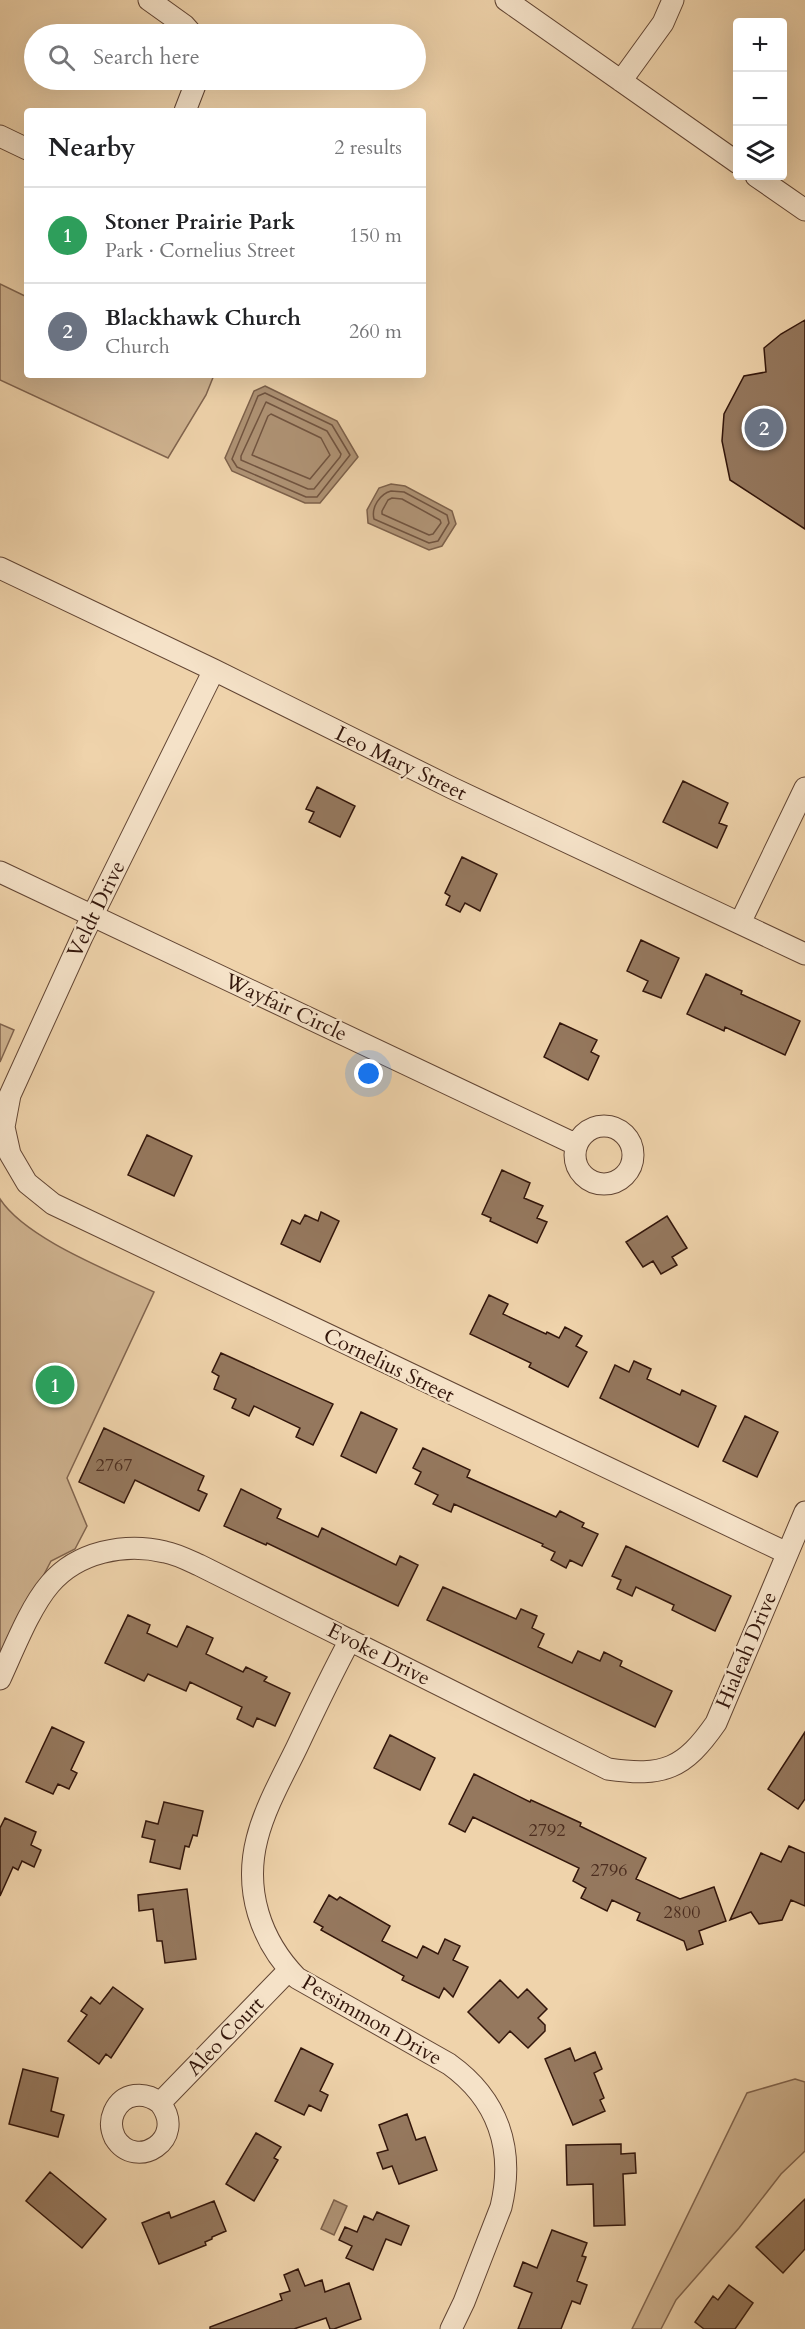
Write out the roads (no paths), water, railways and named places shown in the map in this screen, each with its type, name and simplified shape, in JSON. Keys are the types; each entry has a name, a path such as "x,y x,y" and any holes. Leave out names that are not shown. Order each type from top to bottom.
{"street":[{"path":"149,0 183,24"},
{"path":"506,0 733,159"},
{"path":"621,81 663,23 673,0"},
{"path":"186,108 193,90"},
{"path":"0,136 24,148"},
{"path":"762,180 805,210"},
{"name":"Leo Mary Street","path":"0,568 214,670 452,788 805,954"},
{"name":"Veldt Drive","path":"10,1154 4,1127 10,1095 93,915 214,670"},
{"path":"740,923 805,788"},
{"name":"Wayfair Circle","path":"0,872 577,1144"},
{"name":"Cornelius Street","path":"10,1154 27,1183 53,1204 786,1553"},
{"name":"Hialeah Drive","path":"664,1769 684,1760 699,1747 716,1723 805,1512"},
{"name":"Evoke Drive","path":"0,1679 34,1609 49,1584 67,1567 91,1556 118,1548 165,1552 200,1565 608,1768 638,1773 664,1769"},
{"name":"Persimmon Drive","path":"350,1640 270,1803 257,1839 253,1894 256,1912 266,1933 289,1970 297,1978 449,2064 465,2075 488,2103 504,2140 505,2190 501,2207 464,2302 450,2329"},
{"name":"Aleo Court","path":"160,2103 289,1970"}],"water":[{"path":"265,386 337,421 358,457 320,503 305,503 232,471 225,458 254,391"},
{"path":"391,484 405,486 452,511 456,524 442,546 429,550 368,523 367,510 379,488"},
{"path":"334,2200 347,2206 334,2235 321,2229"}],"place":[{"name":"Blackhawk Church","path":"764,428"},
{"name":"Stoner Prairie Park","path":"55,1385"}]}
